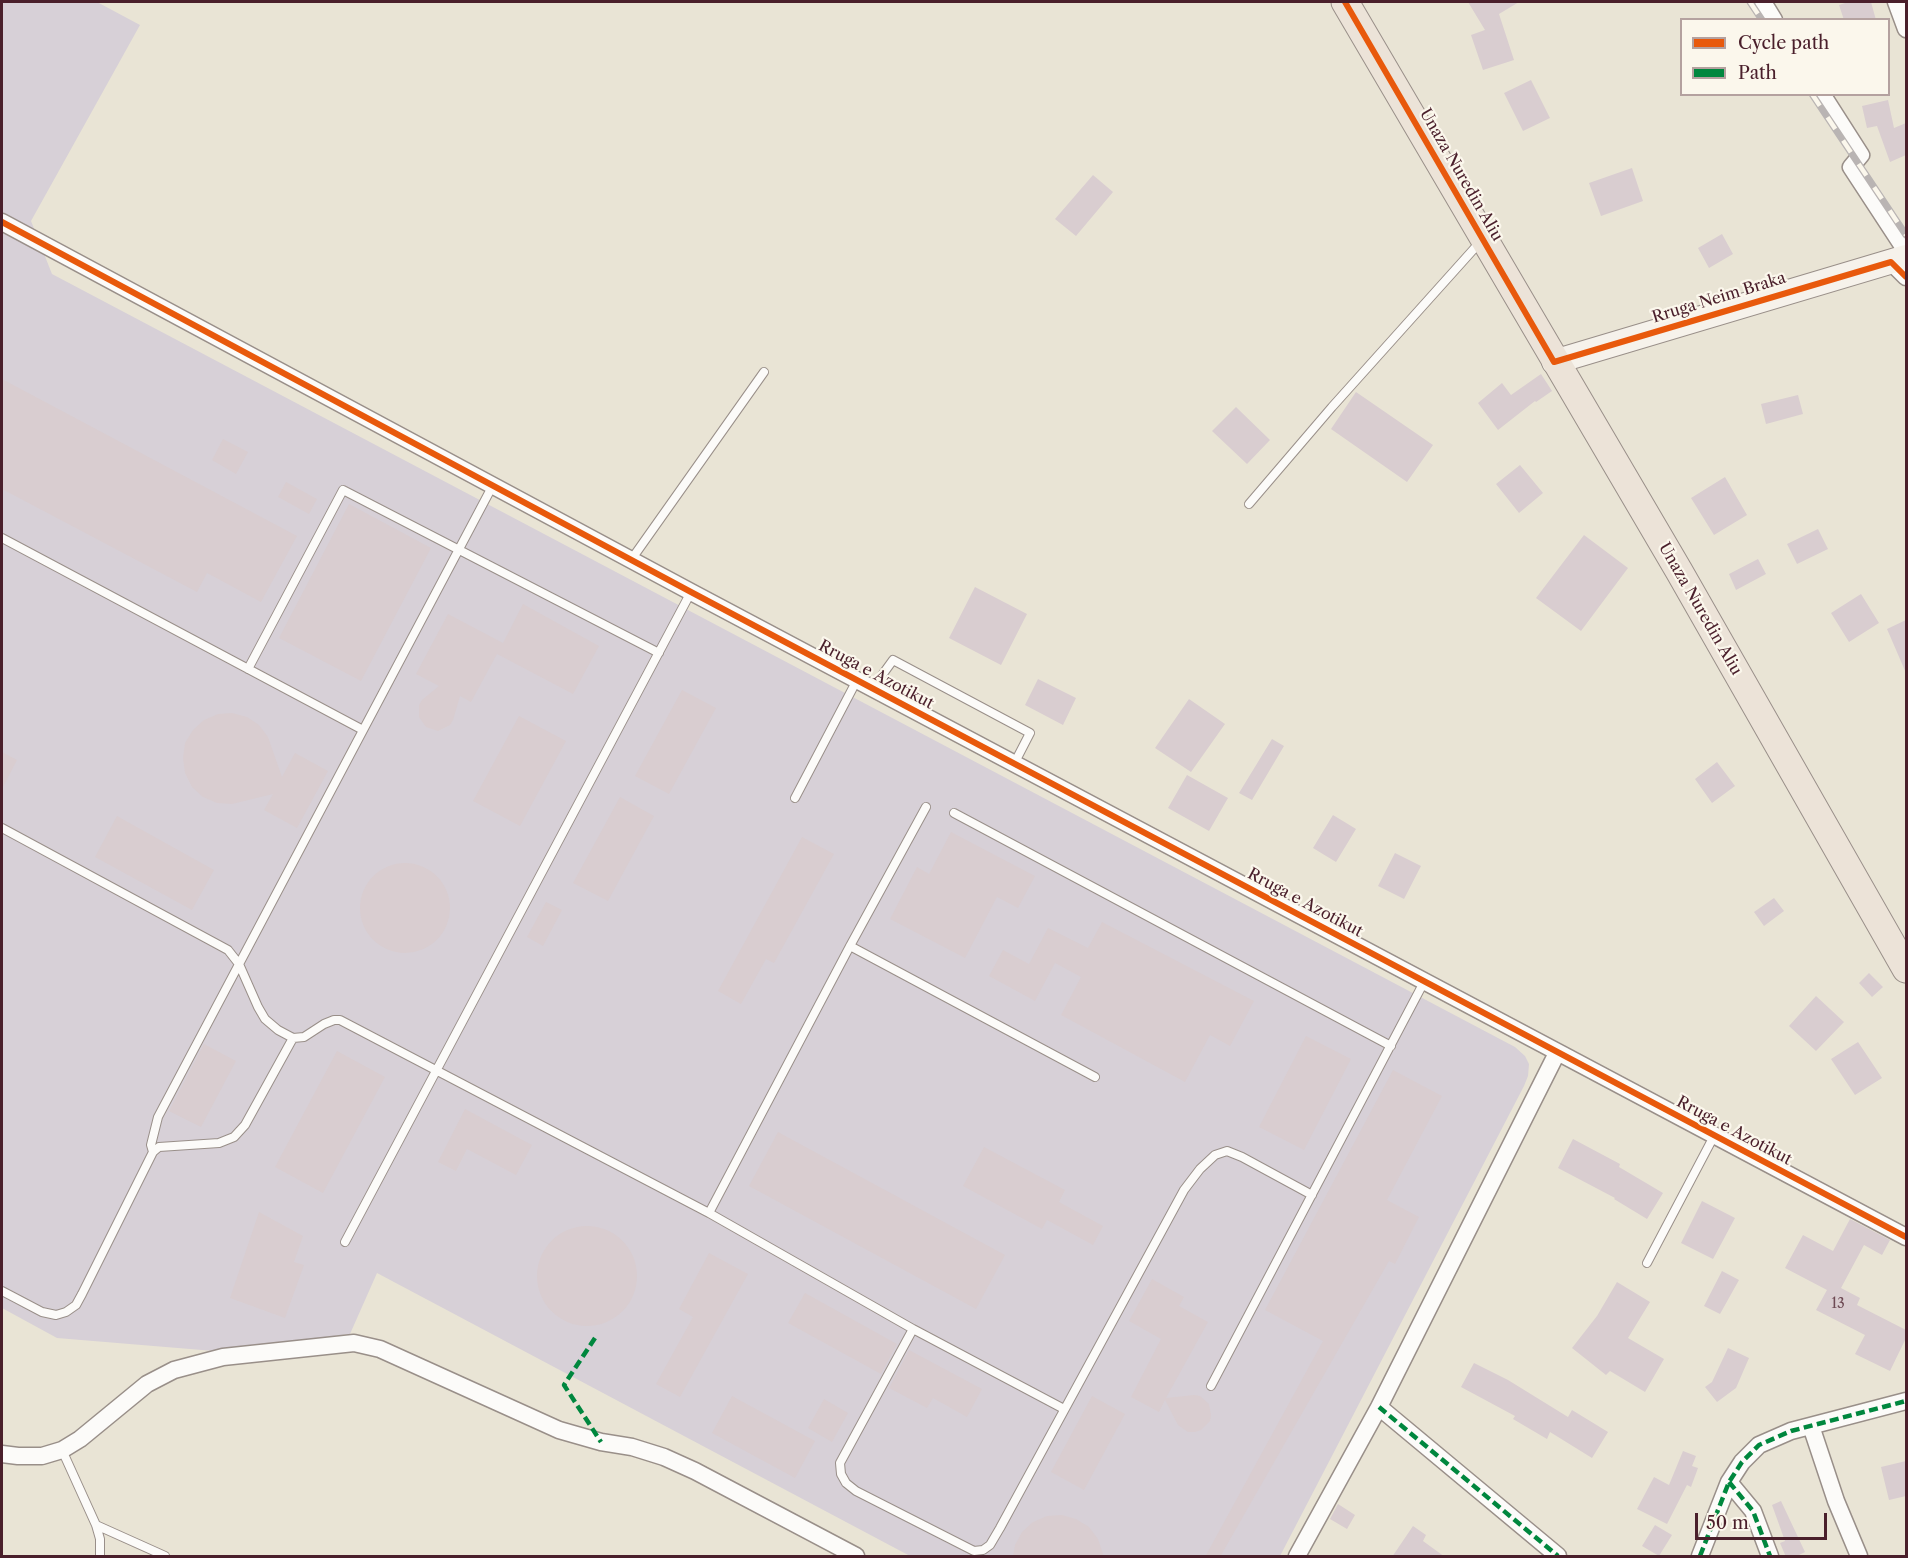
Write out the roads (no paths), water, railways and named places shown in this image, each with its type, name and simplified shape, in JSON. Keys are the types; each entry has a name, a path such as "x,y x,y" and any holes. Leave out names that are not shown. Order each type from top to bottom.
{"main road":[{"name":"Unaza Nuredin Aliu","path":"1345,2 1554,362 1679,571 1906,969"}],"street":[{"path":"1763,2 1773,18"},
{"path":"1896,2 1906,29"},
{"path":"1823,96 1861,155 1851,167 1903,262"},
{"name":"Rruga e Azotikut","path":"2,222 691,592 1906,1237"},
{"name":"Rruga Neim Braka","path":"1554,362 1903,262"},
{"path":"1297,1557 1379,1407 1557,1053"},
{"path":"2,1454 42,1456 62,1450 95,1428 147,1384 174,1370 223,1357 354,1343 390,1353 559,1430 664,1457 856,1557"},
{"path":"1700,1557 1729,1482 1749,1453 1759,1445 1791,1431 1906,1401"},
{"path":"1379,1407 1558,1557"},
{"path":"1811,1426 1836,1501 1859,1557"},
{"path":"1729,1482 1753,1511 1770,1557"}],"lane":[{"path":"1249,504 1332,407 1483,239"},
{"path":"632,560 764,372"},
{"path":"153,1152 151,1145 158,1117 493,485"},
{"path":"248,669 343,490 659,652"},
{"path":"2,538 363,730"},
{"path":"345,1242 691,592"},
{"path":"872,688 893,660 1030,734 1014,764"},
{"path":"795,798 857,680"},
{"path":"709,1213 926,807"},
{"path":"954,813 1391,1046"},
{"path":"2,828 233,954 265,1019 278,1030 293,1038 304,1037 324,1024 340,1020 709,1213 913,1329 1064,1409"},
{"path":"850,946 1095,1077"},
{"path":"1211,1386 1424,982"},
{"path":"2,1291 42,1312 56,1315 76,1305 153,1152 159,1147 219,1143 234,1137 245,1125 293,1038"},
{"path":"1647,1263 1714,1136"},
{"path":"913,1329 840,1463 841,1474 846,1483 856,1491 974,1551 983,1550 990,1545 1000,1528 1184,1190 1200,1169 1215,1155 1227,1151 1312,1195"},
{"path":"62,1450 96,1525 100,1539 100,1557"},
{"path":"96,1525 165,1557"}],"railway":[{"path":"1750,2 1761,18"},
{"path":"1813,96 1906,235"}]}
